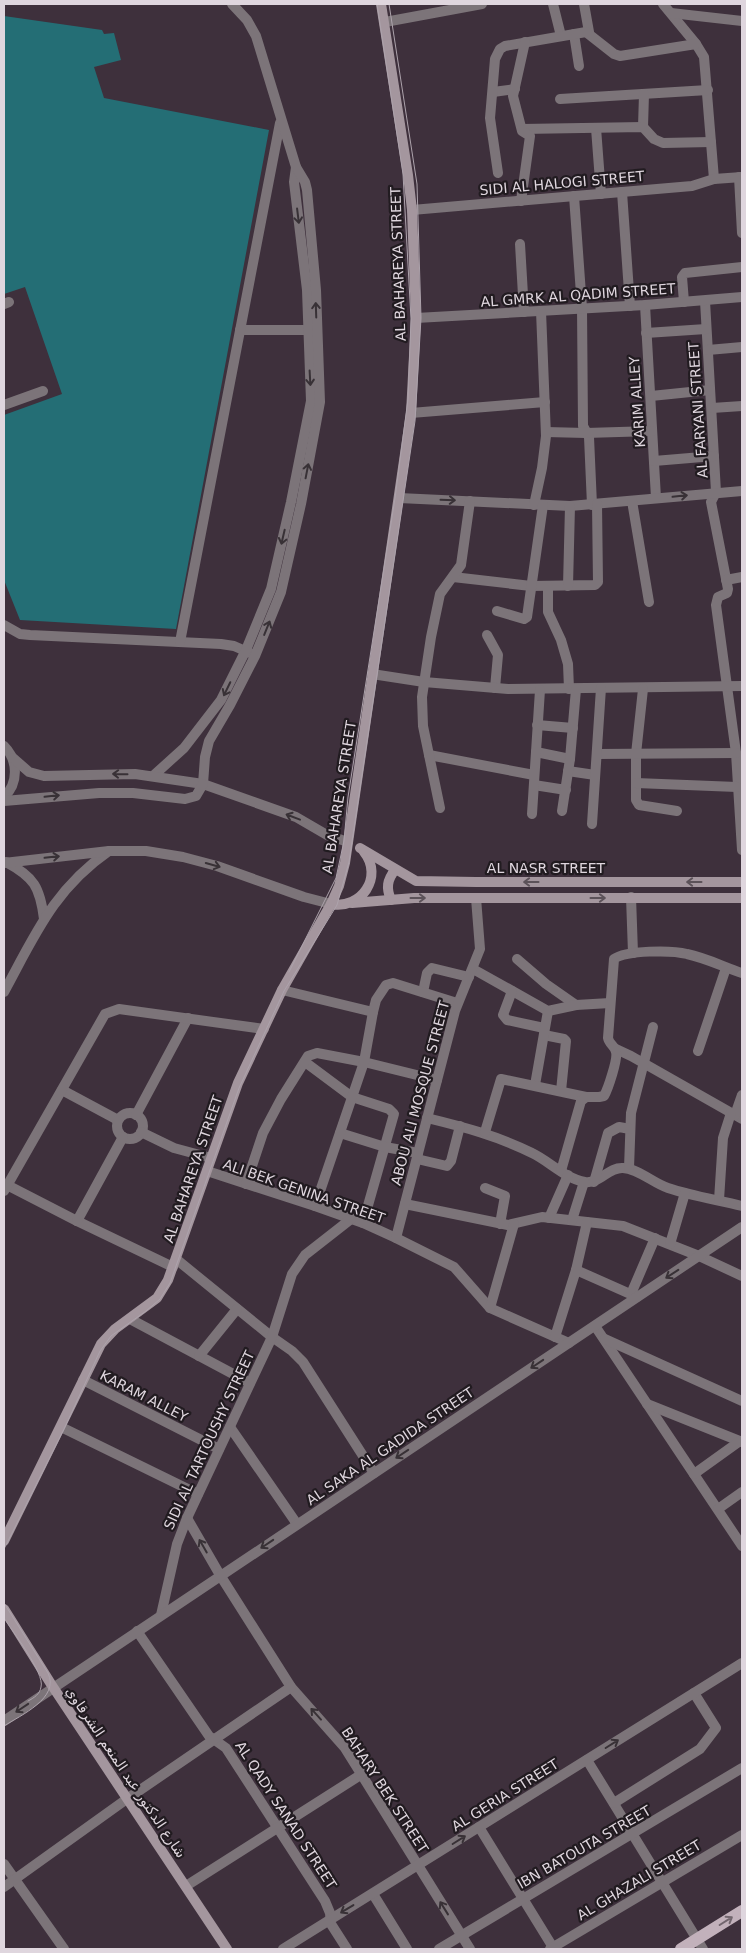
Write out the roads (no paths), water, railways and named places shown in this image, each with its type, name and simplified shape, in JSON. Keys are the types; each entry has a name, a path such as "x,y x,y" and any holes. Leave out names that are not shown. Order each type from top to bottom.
{"main road":[{"name":"AL BAHAREYA STREET","path":"4,1541 98,1349 105,1338 116,1328 157,1298 168,1280 234,1093 282,990 331,904 344,868 411,413 416,318 412,210 400,115 381,4"},
{"name":"AL NASR STREET","path":"348,842 416,881 742,882"},
{"path":"352,903 366,891 372,873 366,855 360,848"},
{"path":"391,900 388,884 390,876 395,870"},
{"path":"331,904 414,898 742,898"},
{"name":"شارع الدكتور عبد المنعم الشرقاوي","path":"4,1609 53,1688 227,1949"},
{"path":"681,1949 700,1944 742,1911"}],"street":[{"path":"153,776 196,735 221,700 246,650 271,590 296,503 320,402 316,290 307,190 305,182 296,167 256,36 247,20 232,4"},
{"path":"385,22 439,8 482,4"},
{"path":"553,4 561,36"},
{"path":"584,4 589,32 614,54 620,56 696,44"},
{"path":"663,4 702,52 706,63 714,179"},
{"path":"671,13 742,21"},
{"path":"498,174 490,118 495,59 498,52 505,46 589,32"},
{"path":"574,34 579,66"},
{"path":"521,201 530,136 522,129 513,96 525,42"},
{"path":"492,92 514,89"},
{"path":"560,99 708,90"},
{"path":"643,127 644,94"},
{"path":"180,642 281,119"},
{"path":"522,129 643,127 654,138 663,143 711,142"},
{"path":"596,128 601,194"},
{"path":"4,801 107,792 150,794 185,800 196,796 203,784 204,756 209,741 255,656 281,592 296,503 311,401 307,290 294,182 296,167"},
{"path":"740,177 742,233"},
{"name":"SIDI AL HALOGI STREET","path":"412,210 692,186 714,179 740,177"},
{"path":"622,192 630,306"},
{"path":"453,577 531,586 593,586 598,582 589,437 583,426 582,308 574,196"},
{"path":"520,244 524,312"},
{"path":"684,302 682,277 685,273 742,267"},
{"name":"AL GMRK AL QADIM STREET","path":"416,318 630,306 742,297"},
{"name":"AL FARYANI STREET","path":"705,301 716,492 712,499 712,506 726,580"},
{"name":"KARIM ALLEY","path":"645,305 656,498"},
{"path":"497,611 526,619 546,432 542,311"},
{"path":"646,333 706,329"},
{"path":"240,330 308,330"},
{"path":"708,350 742,347"},
{"path":"651,396 710,390"},
{"path":"4,404 43,391"},
{"path":"411,413 545,402"},
{"path":"712,408 742,406"},
{"path":"546,432 652,431"},
{"path":"654,461 714,456"},
{"path":"399,498 570,506 742,491"},
{"path":"440,808 421,712 431,637 440,594 461,564 470,500"},
{"path":"632,501 649,602"},
{"path":"568,586 570,506"},
{"path":"742,577 726,580 728,591 718,597 716,605 727,686 738,740 736,787 742,850"},
{"path":"548,586 548,612 561,640 568,664 572,689 573,728 562,811"},
{"path":"4,625 20,634 30,635 228,645 246,650 255,656"},
{"path":"487,635 498,655 495,688"},
{"path":"372,674 424,682 540,690 742,686"},
{"path":"592,824 601,688"},
{"path":"643,688 636,754 637,804 677,811"},
{"path":"532,814 540,690"},
{"path":"537,725 573,728"},
{"path":"4,746 12,758 23,768 44,776 116,774 153,776 203,784 296,818 336,839 348,842"},
{"path":"536,752 570,759"},
{"path":"428,754 534,780 566,790"},
{"path":"597,754 736,754"},
{"path":"4,797 14,782 15,770 12,758"},
{"path":"568,771 595,775"},
{"path":"636,783 736,787"},
{"path":"4,992 44,919 70,883 109,851"},
{"path":"5,862 109,851 146,851 183,857 217,866 304,898 331,904"},
{"path":"5,862 21,870 34,882 41,898 44,919"},
{"name":"ABOU ALI MOSQUE STREET","path":"396,1238 457,1002 480,949 476,898"},
{"path":"632,898 633,953"},
{"path":"736,1116 643,1062 616,1049 609,1042 608,1038 613,962 619,956 633,953 686,953 742,973"},
{"path":"517,959 576,1006"},
{"path":"423,992 427,973 432,968 471,973 512,991 548,1011 576,1006 610,1004"},
{"path":"698,1051 726,968"},
{"path":"315,1206 364,1062 372,1012 376,1000 388,984 393,983 457,1002"},
{"path":"282,990 372,1012"},
{"path":"512,991 503,1015 507,1020 566,1041 561,1091"},
{"path":"264,1029 119,1009 112,1010 101,1020 6,1188 77,1222 175,1263 237,1308 292,1351 303,1362 374,1473"},
{"path":"535,1086 548,1011"},
{"path":"136,1115 188,1018"},
{"path":"629,1168 631,1113 653,1027"},
{"path":"485,1132 501,1079 586,1097 599,1097 606,1094 617,1055 616,1049"},
{"path":"246,1184 262,1133 308,1058 317,1053 364,1062 437,1080"},
{"path":"308,1058 352,1097 394,1112 364,1223"},
{"path":"62,1090 118,1120"},
{"path":"719,1200 723,1138 736,1116 742,1095"},
{"path":"549,1218 564,1173 581,1101 586,1097"},
{"path":"129,1113 136,1115 141,1119 143,1126 141,1132 136,1137 130,1139 123,1138 118,1133 116,1126 118,1120 123,1115 129,1113"},
{"path":"427,1118 485,1132 531,1152 564,1173 589,1182 612,1170 621,1167 629,1168 661,1185 742,1206"},
{"path":"340,1133 447,1166 451,1161 460,1126"},
{"path":"572,1220 608,1133 619,1126 630,1129"},
{"path":"141,1132 174,1148 212,1158"},
{"path":"77,1222 123,1138"},
{"name":"ALI BEK GENINA STREET","path":"207,1172 364,1223 396,1238 454,1268 490,1308 569,1343"},
{"path":"485,1188 505,1196 500,1224"},
{"path":"670,1244 686,1193"},
{"path":"405,1204 500,1224 514,1224 530,1219 549,1218 624,1226 699,1256 742,1276"},
{"name":"SIDI AL TARTOUSHY STREET","path":"161,1614 177,1544 187,1518 272,1337 292,1274 297,1264 305,1255 351,1219"},
{"path":"555,1337 576,1270 587,1222"},
{"path":"490,1308 514,1224"},
{"name":"AL SAKA AL GADIDA STREET","path":"4,1721 161,1614 595,1326 634,1296 742,1228"},
{"path":"576,1270 634,1296 655,1238"},
{"path":"199,1356 237,1308"},
{"path":"130,1319 250,1383"},
{"path":"595,1326 742,1546"},
{"path":"604,1339 742,1401"},
{"name":"KARAM ALLEY","path":"84,1380 219,1449"},
{"path":"647,1404 741,1441"},
{"path":"61,1427 198,1494"},
{"path":"230,1427 297,1524"},
{"path":"694,1474 741,1441"},
{"path":"718,1509 742,1492"},
{"name":"BAHARY BEK STREET","path":"187,1518 220,1575 291,1687 345,1748 470,1949"},
{"name":"AL QADY SANAD STREET","path":"137,1631 213,1740 226,1748 325,1901 334,1929 347,1949"},
{"name":"AL GERIA STREET","path":"283,1949 742,1664"},
{"path":"4,1887 128,1798 291,1687"},
{"path":"614,1803 700,1750 716,1728 694,1693"},
{"path":"587,1760 700,1944"},
{"name":"IBN BATOUTA STREET","path":"439,1949 742,1768"},
{"path":"186,1886 362,1774"},
{"path":"479,1828 523,1898 552,1949"},
{"name":"AL GHAZALI STREET","path":"552,1949 742,1835"},
{"path":"4,1864 64,1949"},
{"path":"373,1894 407,1949"}],"water":[{"path":"4,16 102,30 104,34 114,33 121,60 94,67 104,98 269,130 176,629 20,620 4,580 4,415 62,394 25,287 4,294"}],"tram line":[{"path":"289,972 336,878 344,841 348,797 395,498 408,399 411,319 403,174 377,4"},
{"path":"4,1549 64,1429 100,1351 111,1336 160,1299 170,1283 239,1088 284,991 337,905 349,862 415,421 421,318 417,184 389,4"},
{"path":"4,1603 48,1673 50,1682 49,1690 37,1705 4,1726"},
{"path":"4,1618 33,1662 41,1681 39,1692 28,1701"}]}
